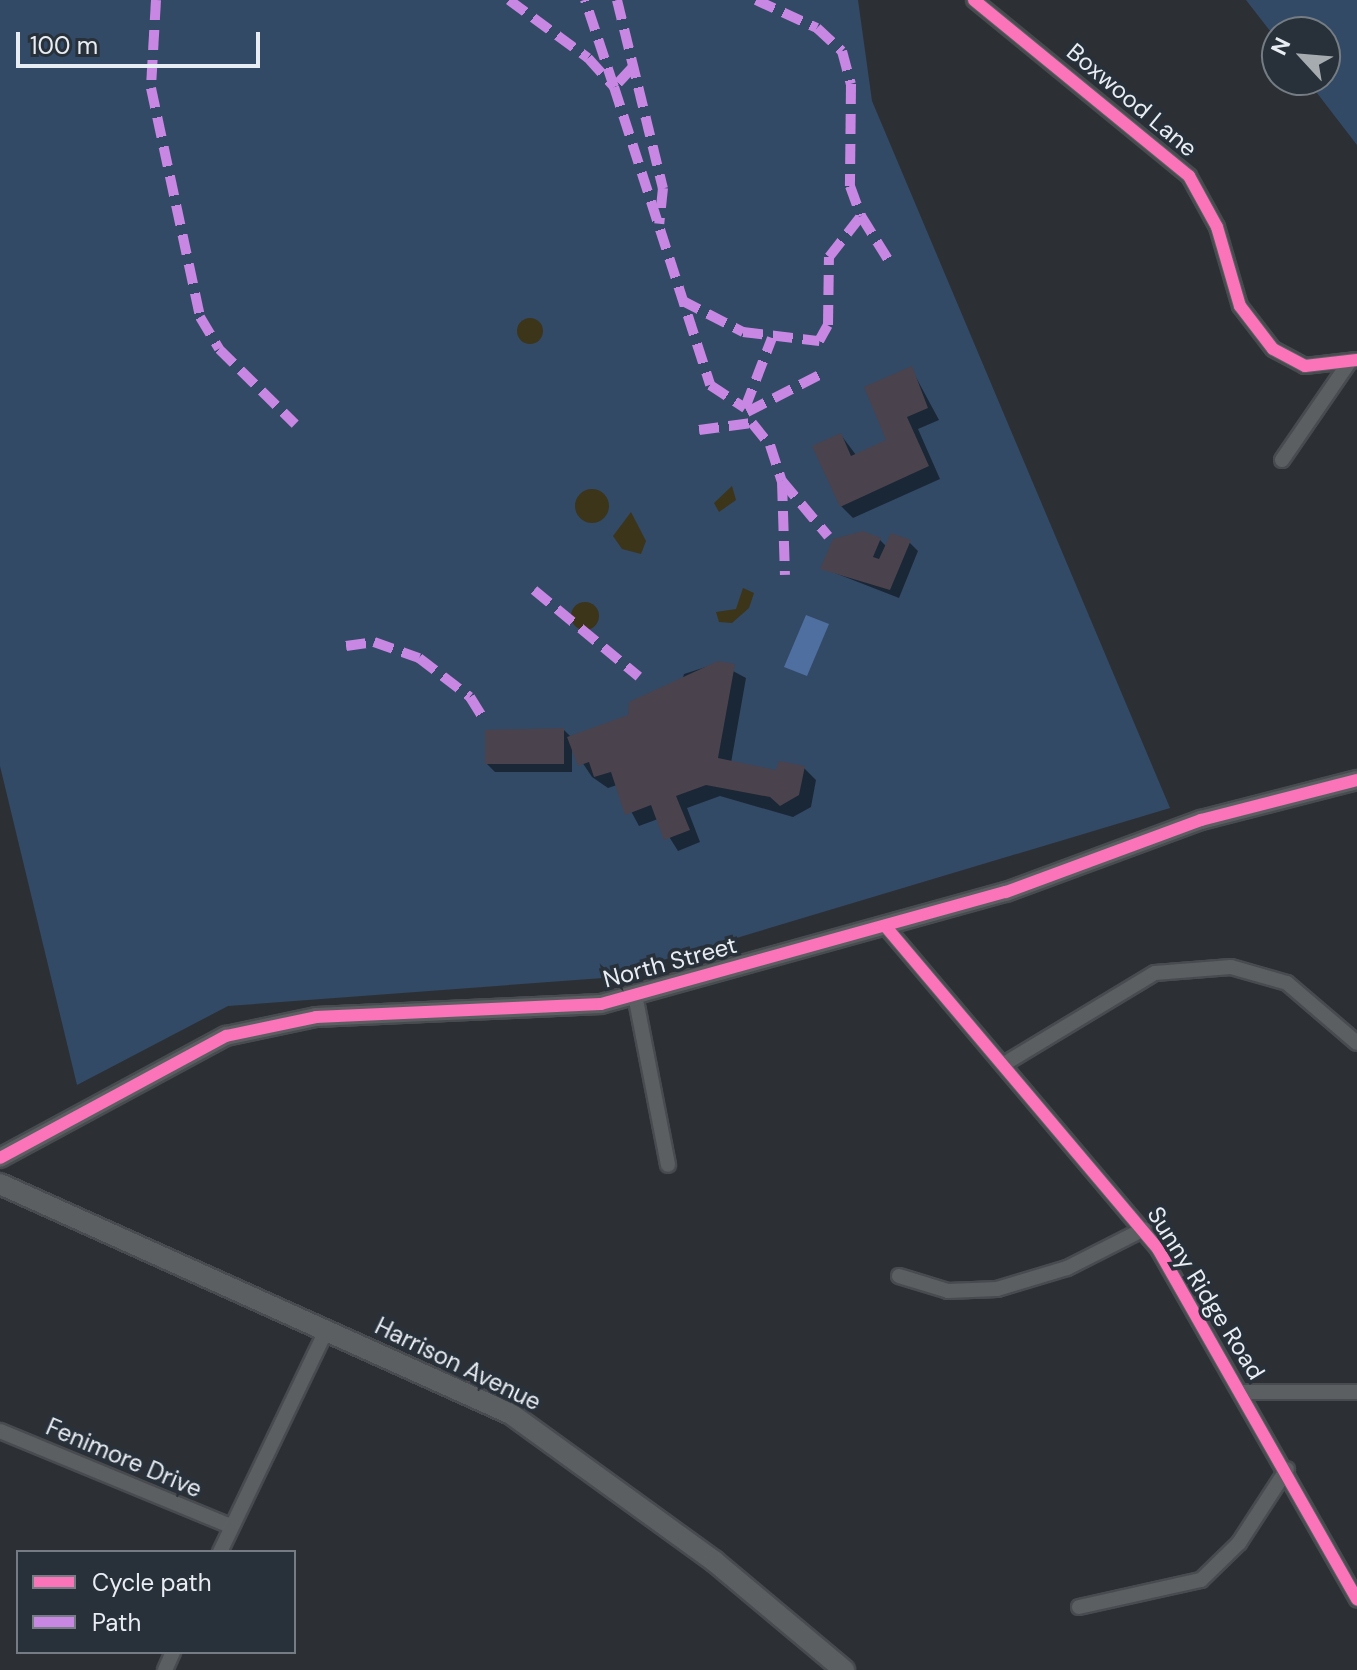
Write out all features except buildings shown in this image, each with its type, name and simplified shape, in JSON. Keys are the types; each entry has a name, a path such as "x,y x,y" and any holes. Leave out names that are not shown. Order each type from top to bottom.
{"main road":[{"name":"Harrison Avenue","path":"0,1184 511,1414 584,1462 844,1670"}],"street":[{"name":"Boxwood Lane","path":"974,0 1189,176 1217,227 1240,306 1273,349 1305,366 1353,360"},
{"path":"1282,460 1353,360"},
{"name":"North Street","path":"0,1158 226,1036 270,1024 601,1004 886,927 1201,820 1357,780"},
{"name":"Sunny Ridge Road","path":"886,927 1144,1229 1287,1469 1357,1599"},
{"path":"1004,1064 1155,973 1231,967 1287,983 1357,1043"},
{"path":"635,995 668,1165"},
{"path":"899,1276 948,1291 997,1289 1067,1268 1144,1229"},
{"path":"221,1550 327,1329"},
{"path":"1242,1392 1357,1392"},
{"name":"Fenimore Drive","path":"0,1431 231,1526"},
{"path":"1079,1607 1201,1580 1239,1543 1287,1469"}],"shaded area":[{"path":"0,0 858,0 872,101 1170,808 603,978 228,1006 77,1085 0,766"},
{"path":"1246,0 1357,0 1357,145 1319,96 1341,96 1341,16 1261,16 1261,19"},
{"path":"806,615 829,624 807,676 784,667"}],"sand":[{"path":"530,318 539,322 543,331 539,340 530,344 521,340 517,331 521,322"},
{"path":"732,486 736,500 719,512 714,503"},
{"path":"592,489 604,494 609,506 604,518 592,523 580,518 575,506 580,494"},
{"path":"631,512 646,541 641,554 622,549 613,536"},
{"path":"743,588 754,593 749,608 732,623 719,622 716,612 736,609"},
{"path":"585,602 595,606 599,616 595,626 585,630 575,626 571,616 575,606"}],"marked path":[{"path":"156,0 151,88 200,317 219,349 295,424"},
{"path":"509,0 588,58 614,87 585,0"},
{"path":"617,0 663,188 659,224"},
{"path":"756,0 817,28 842,51 851,84 850,186 861,216"},
{"path":"632,68 614,87 710,385 745,408 772,338"},
{"path":"681,300 743,332 819,341 828,325 829,257 861,216 889,261"},
{"path":"747,412 825,372"},
{"path":"699,430 752,423 770,445 782,481 785,575"},
{"path":"782,481 828,536"},
{"path":"534,590 639,677"},
{"path":"346,646 374,642 419,658 470,697 484,719"}],"cycle path":[{"path":"974,0 1189,176 1217,227 1240,306 1273,349 1305,366 1357,360"},
{"path":"0,1158 226,1036 316,1017 601,1004 1006,892 1201,820 1357,780"},
{"path":"886,927 1158,1249 1357,1599"}]}
